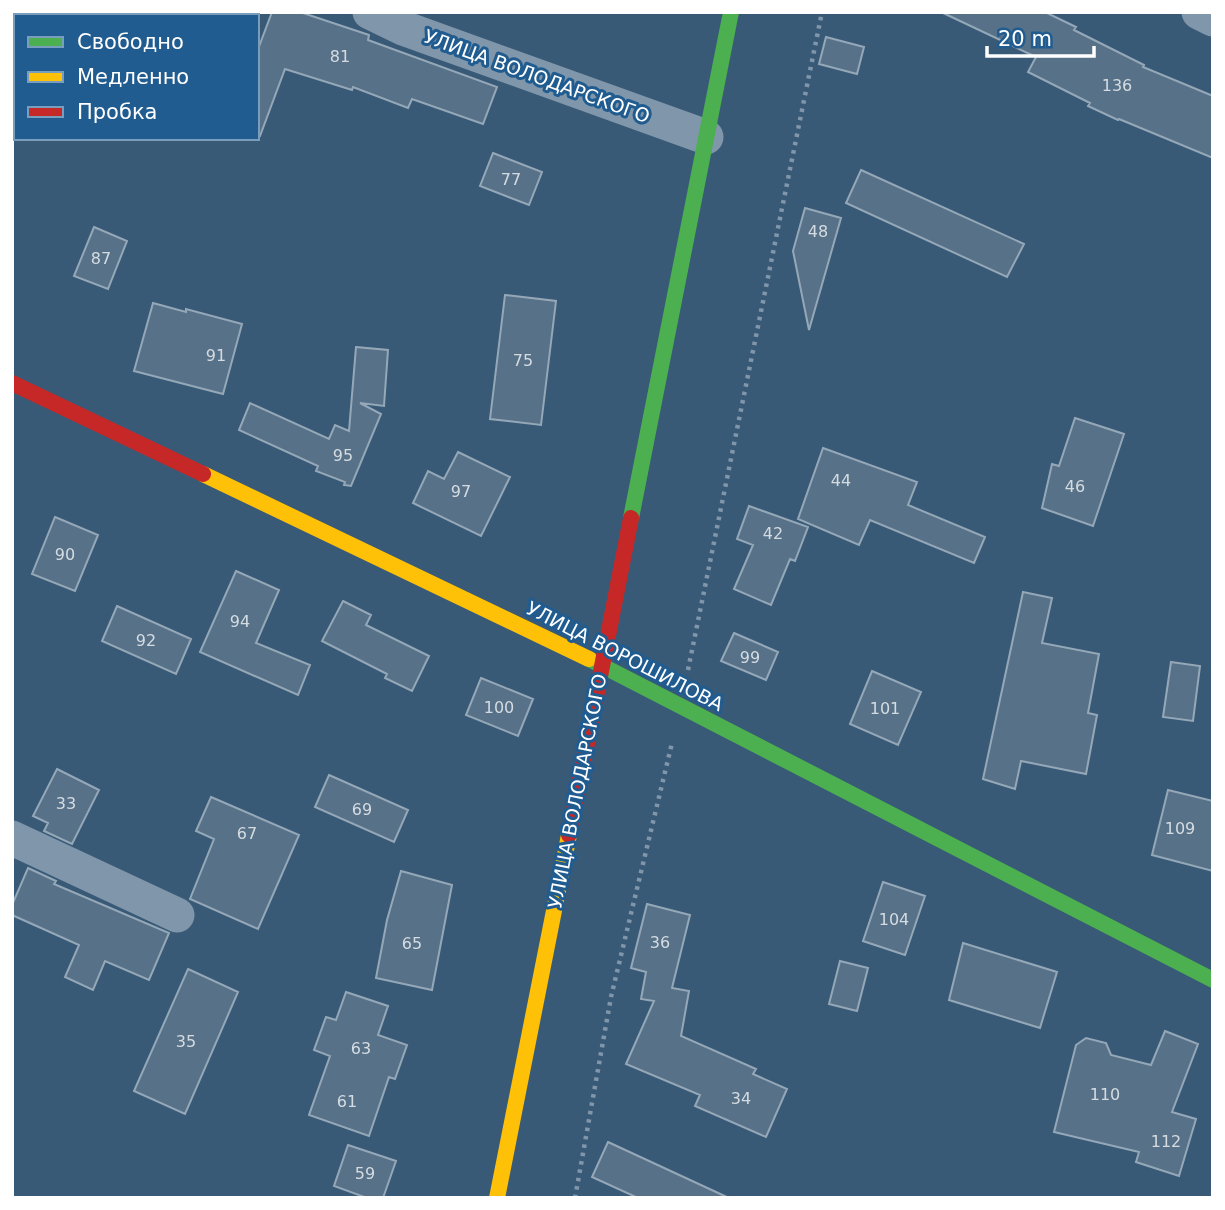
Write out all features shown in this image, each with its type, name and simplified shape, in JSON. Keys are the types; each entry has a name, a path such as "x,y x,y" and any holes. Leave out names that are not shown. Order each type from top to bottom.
{"street":[{"name":"УЛИЦА ВОЛОДАРСКОГО","path":"370,12 415,32 706,137"},
{"name":"УЛИЦА ВОЛОДАРСКОГО","path":"496,1198 731,12"},
{"path":"1199,12 1213,19"},
{"name":"УЛИЦА ВОРОШИЛОВА","path":"12,383 601,666 1213,980"},
{"path":"12,838 177,915"}],"path":[{"path":"575,1198 611,997 680,706 822,12"}],"building":[{"path":"272,12 300,12 369,35 368,40 497,87 483,124 412,99 408,108 353,87 352,90 285,69 259,136 259,47"},
{"path":"941,12 1045,12 1076,27 1074,30 1144,65 1143,67 1213,96 1213,158 1088,106 1090,103 1028,72 1036,57"},
{"path":"826,37 864,47 857,74 819,64"},
{"path":"493,153 542,172 529,205 480,186"},
{"path":"861,170 1024,244 1007,277 846,203"},
{"path":"805,208 841,218 809,330 793,251"},
{"path":"94,227 127,241 108,289 74,276"},
{"path":"505,295 556,301 541,425 490,419"},
{"path":"153,303 242,324 223,394 134,371"},
{"path":"356,347 388,350 384,406 360,403 381,414 351,486 316,471 318,466 239,430 250,403 329,439 335,425 349,431"},
{"path":"1075,418 1124,434 1093,526 1042,508 1052,464 1059,466"},
{"path":"823,448 917,482 908,505 985,537 974,563 870,520 859,545 798,519"},
{"path":"458,452 510,477 481,536 413,503 428,471 444,479"},
{"path":"749,506 808,527 795,561 790,559 771,605 734,589 753,545 737,539"},
{"path":"55,517 98,535 75,591 32,574"},
{"path":"236,571 279,590 256,643 310,665 298,695 200,652"},
{"path":"1023,592 1052,598 1042,643 1099,654 1088,713 1097,715 1086,774 1021,761 1015,789 983,779"},
{"path":"343,601 371,615 366,625 429,656 412,691 385,678 387,674 322,641"},
{"path":"117,606 191,639 176,674 102,641"},
{"path":"734,633 778,652 766,680 721,661"},
{"path":"1171,662 1200,666 1193,721 1163,717"},
{"path":"872,671 921,692 898,745 850,724"},
{"path":"481,678 533,699 518,736 466,715"},
{"path":"57,769 99,790 72,844 44,831 48,823 33,816"},
{"path":"329,775 408,810 394,842 315,807"},
{"path":"1168,790 1213,801 1213,871 1152,855"},
{"path":"211,797 299,835 258,929 190,899 214,839 196,831"},
{"path":"28,868 56,881 54,884 169,933 149,980 105,961 93,990 65,977 79,945 12,915 12,905"},
{"path":"401,871 452,885 432,990 376,978 387,920"},
{"path":"883,882 925,896 905,955 863,941"},
{"path":"647,904 690,915 672,988 689,991 681,1036 756,1069 753,1074 787,1089 766,1137 695,1106 700,1095 626,1064 654,1001 641,999 646,972 631,968"},
{"path":"963,943 1057,972 1040,1028 949,1000"},
{"path":"840,961 868,968 857,1011 829,1004"},
{"path":"188,969 238,992 185,1114 134,1091"},
{"path":"346,992 388,1006 378,1035 407,1045 395,1079 389,1077 369,1136 309,1115 330,1056 314,1050 326,1017 336,1020"},
{"path":"1165,1031 1198,1044 1172,1112 1196,1119 1179,1176 1136,1162 1139,1152 1054,1132 1076,1045 1086,1038 1106,1043 1111,1055 1151,1065"},
{"path":"608,1142 729,1198 638,1198 592,1177"},
{"path":"348,1145 396,1161 383,1198 367,1198 334,1186"}],"traffic: fast":[{"path":"631,518 731,12"},
{"path":"589,659 1213,980"}],"traffic: slow":[{"path":"203,474 589,659"},
{"path":"497,1198 569,835"}],"traffic: jam":[{"path":"12,383 203,474"},
{"path":"569,835 631,518"}]}
